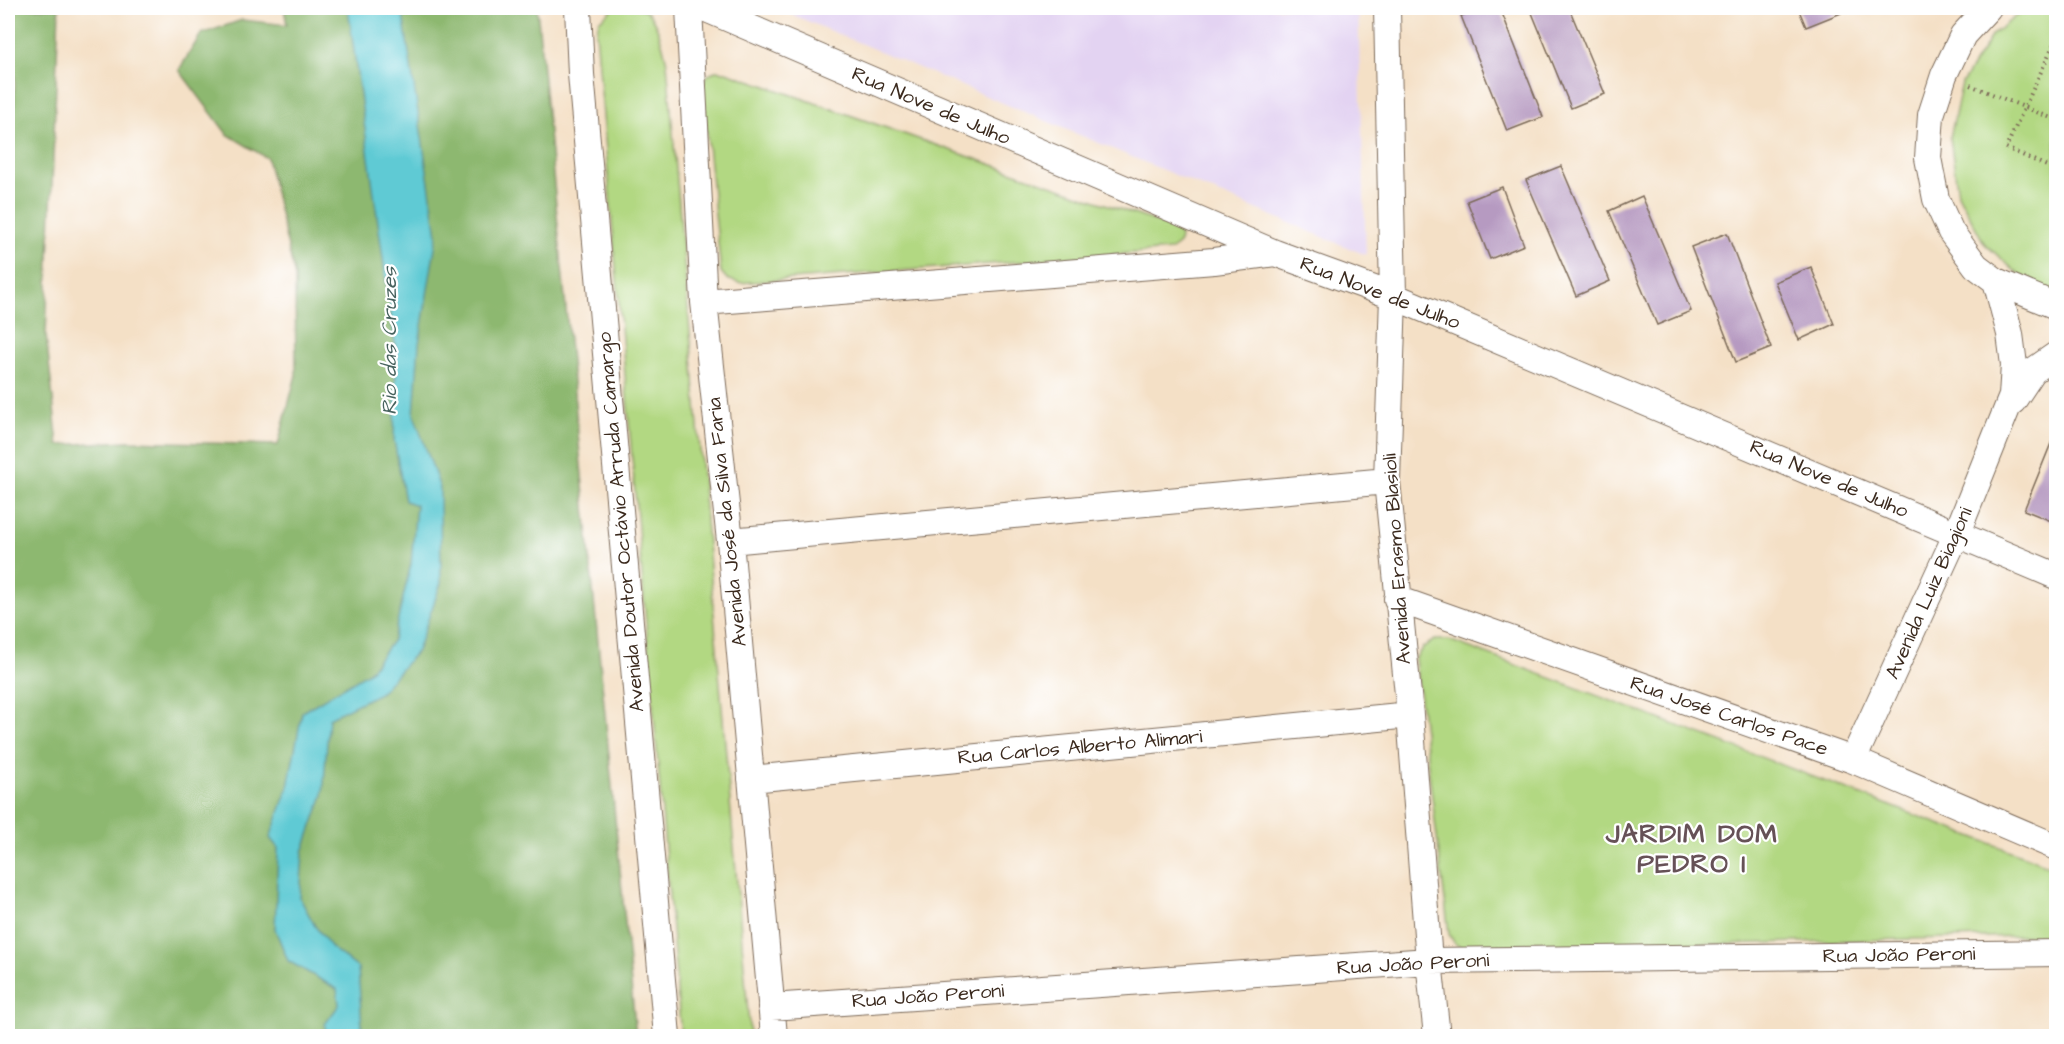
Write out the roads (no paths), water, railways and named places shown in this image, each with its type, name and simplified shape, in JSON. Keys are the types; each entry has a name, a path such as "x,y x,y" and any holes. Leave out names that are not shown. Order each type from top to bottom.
{"street":[{"name":"Avenida Doutor Octávio Arruda Camargo","path":"578,8 581,74 667,1036"},
{"name":"Avenida José da Silva Faria","path":"689,8 704,302 730,541 774,1036"},
{"name":"Rua Nove de Julho","path":"704,8 1275,253 1393,296 2056,576"},
{"name":"Avenida Erasmo Blasioli","path":"1387,8 1393,296 1386,481 1410,716 1437,1036"},
{"path":"1988,8 1963,35 1944,75 1931,115 1928,158 1936,199 1951,232 1976,266 1996,280 2056,306"},
{"path":"704,302 1214,261 1275,253"},
{"name":"Avenida Luiz Biagioni","path":"1853,760 1957,533 2012,396 2014,365 2010,334 1996,280"},
{"name":"Avenida Luiz Biagioni","path":"2001,426 2015,398 2033,372 2056,355"},
{"path":"730,541 1386,481"},
{"name":"Rua José Carlos Pace","path":"1397,599 1853,760 2056,847"},
{"name":"Rua Carlos Alberto Alimari","path":"751,779 1410,716"},
{"name":"Rua João Peroni","path":"771,1007 1429,961 2056,953"}],"water":[{"path":"348,8 402,8 437,235 419,344 414,415 440,488 441,583 417,651 380,693 329,718 323,795 303,852 300,898 315,926 333,949 358,968 362,1027 358,1036 326,1036 325,1024 339,1005 337,989 288,961 275,929 278,848 270,838 288,787 302,712 369,672 393,640 411,564 416,505 405,501 394,440 396,352"}],"district":[{"name":"JARDIM DOM PEDRO I","path":"1692,849"}],"water label":[{"name":"Rio das Cruzes","path":"389,341"}]}
